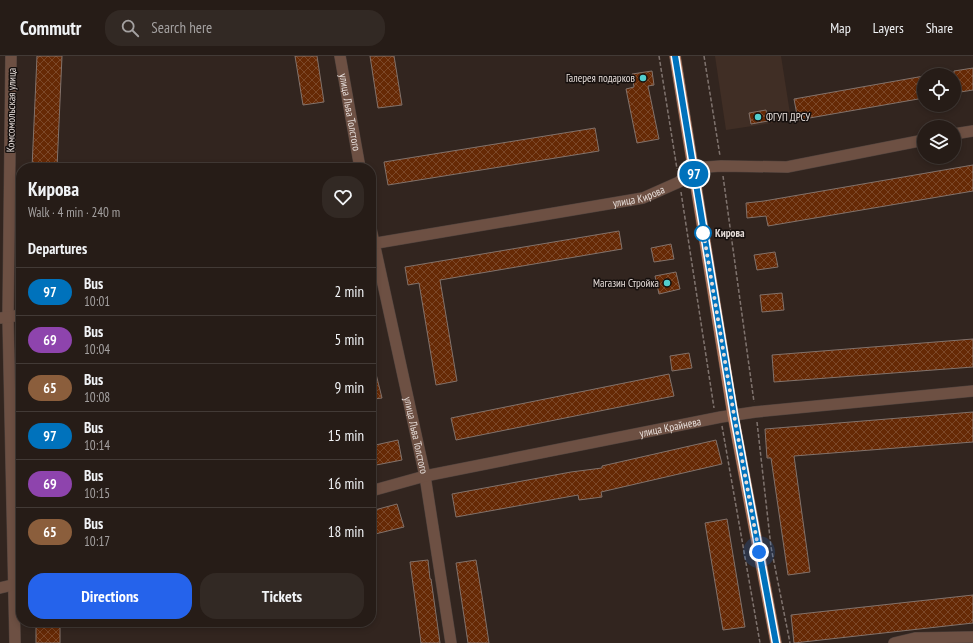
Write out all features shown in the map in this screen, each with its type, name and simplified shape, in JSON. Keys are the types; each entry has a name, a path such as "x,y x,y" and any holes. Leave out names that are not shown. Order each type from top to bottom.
{"main road":[{"path":"675,56 734,415 776,643"}],"street":[{"name":"Комсомольская улица","path":"11,56 4,318 16,545"},
{"name":"улица Льва Толстого","path":"340,56 359,163"},
{"path":"961,133 973,131"},
{"path":"693,168 721,166 786,167 917,141"},
{"name":"улица Кирова","path":"376,243 643,198 679,182 693,168"},
{"name":"улица Льва Толстого","path":"376,262 425,476 451,643"},
{"path":"4,318 16,316"},
{"name":"улица Крайнева","path":"376,490 425,476 718,417 755,412 973,391"},
{"path":"0,588 16,584"},
{"name":"Комсомольская улица","path":"16,643 17,627"},
{"path":"894,643 915,638 973,636"}],"path":[{"path":"659,56 718,417 760,643"},
{"path":"704,56 721,166 755,412 771,547 790,643"}],"shaded area":[{"name":"ФГУП ДРСУ","path":"715,56 781,56 791,120 726,130"}],"building":[{"path":"37,56 62,56 57,163 32,163"},
{"path":"295,56 317,56 324,102 303,105"},
{"path":"370,56 394,56 402,105 378,108"},
{"path":"973,68 973,90 961,92 961,70"},
{"path":"652,71 654,85 648,86 659,139 637,143 626,89 634,87 632,74"},
{"path":"917,77 917,99 798,120 794,99"},
{"name":"ФГУП ДРСУ","path":"766,110 768,121 751,124 749,113"},
{"path":"595,128 599,151 388,185 384,162"},
{"path":"973,165 973,191 768,226 766,216 747,218 746,203"},
{"path":"619,231 622,249 440,280 457,381 436,385 419,283 408,285 405,267"},
{"path":"671,244 674,259 654,262 651,248"},
{"path":"775,252 778,267 757,270 754,255"},
{"name":"Магазин Стройка","path":"676,272 680,289 659,294 655,276"},
{"path":"782,293 784,310 762,312 760,295"},
{"path":"973,339 973,367 774,382 772,355"},
{"path":"689,353 692,368 672,371 670,356"},
{"path":"376,374 382,398 376,399"},
{"path":"669,374 674,396 456,440 451,418"},
{"path":"973,412 973,442 794,456 810,572 788,575 771,458 767,458 765,429"},
{"path":"398,440 402,460 376,465 376,445"},
{"path":"716,440 722,464 601,492 602,497 579,500 578,495 456,517 452,494 571,472 602,468 602,466"},
{"path":"397,504 404,527 376,534 376,510"},
{"path":"727,519 745,627 723,630 705,523"},
{"path":"428,560 440,643 421,643 410,562"},
{"path":"476,560 489,643 468,643 456,563"},
{"path":"973,595 973,623 794,643 791,615"},
{"path":"36,627 60,627 60,643 36,643"}],"bus line":[{"name":"97","path":"675,56 734,415 776,643"}],"place":[{"name":"Галерея подарков","path":"643,78"},
{"name":"ФГУП ДРСУ","path":"758,117"},
{"name":"Кирова","path":"703,233"},
{"name":"Магазин Стройка","path":"667,283"}],"route":[{"path":"703,233 703,230 759,552"}]}
